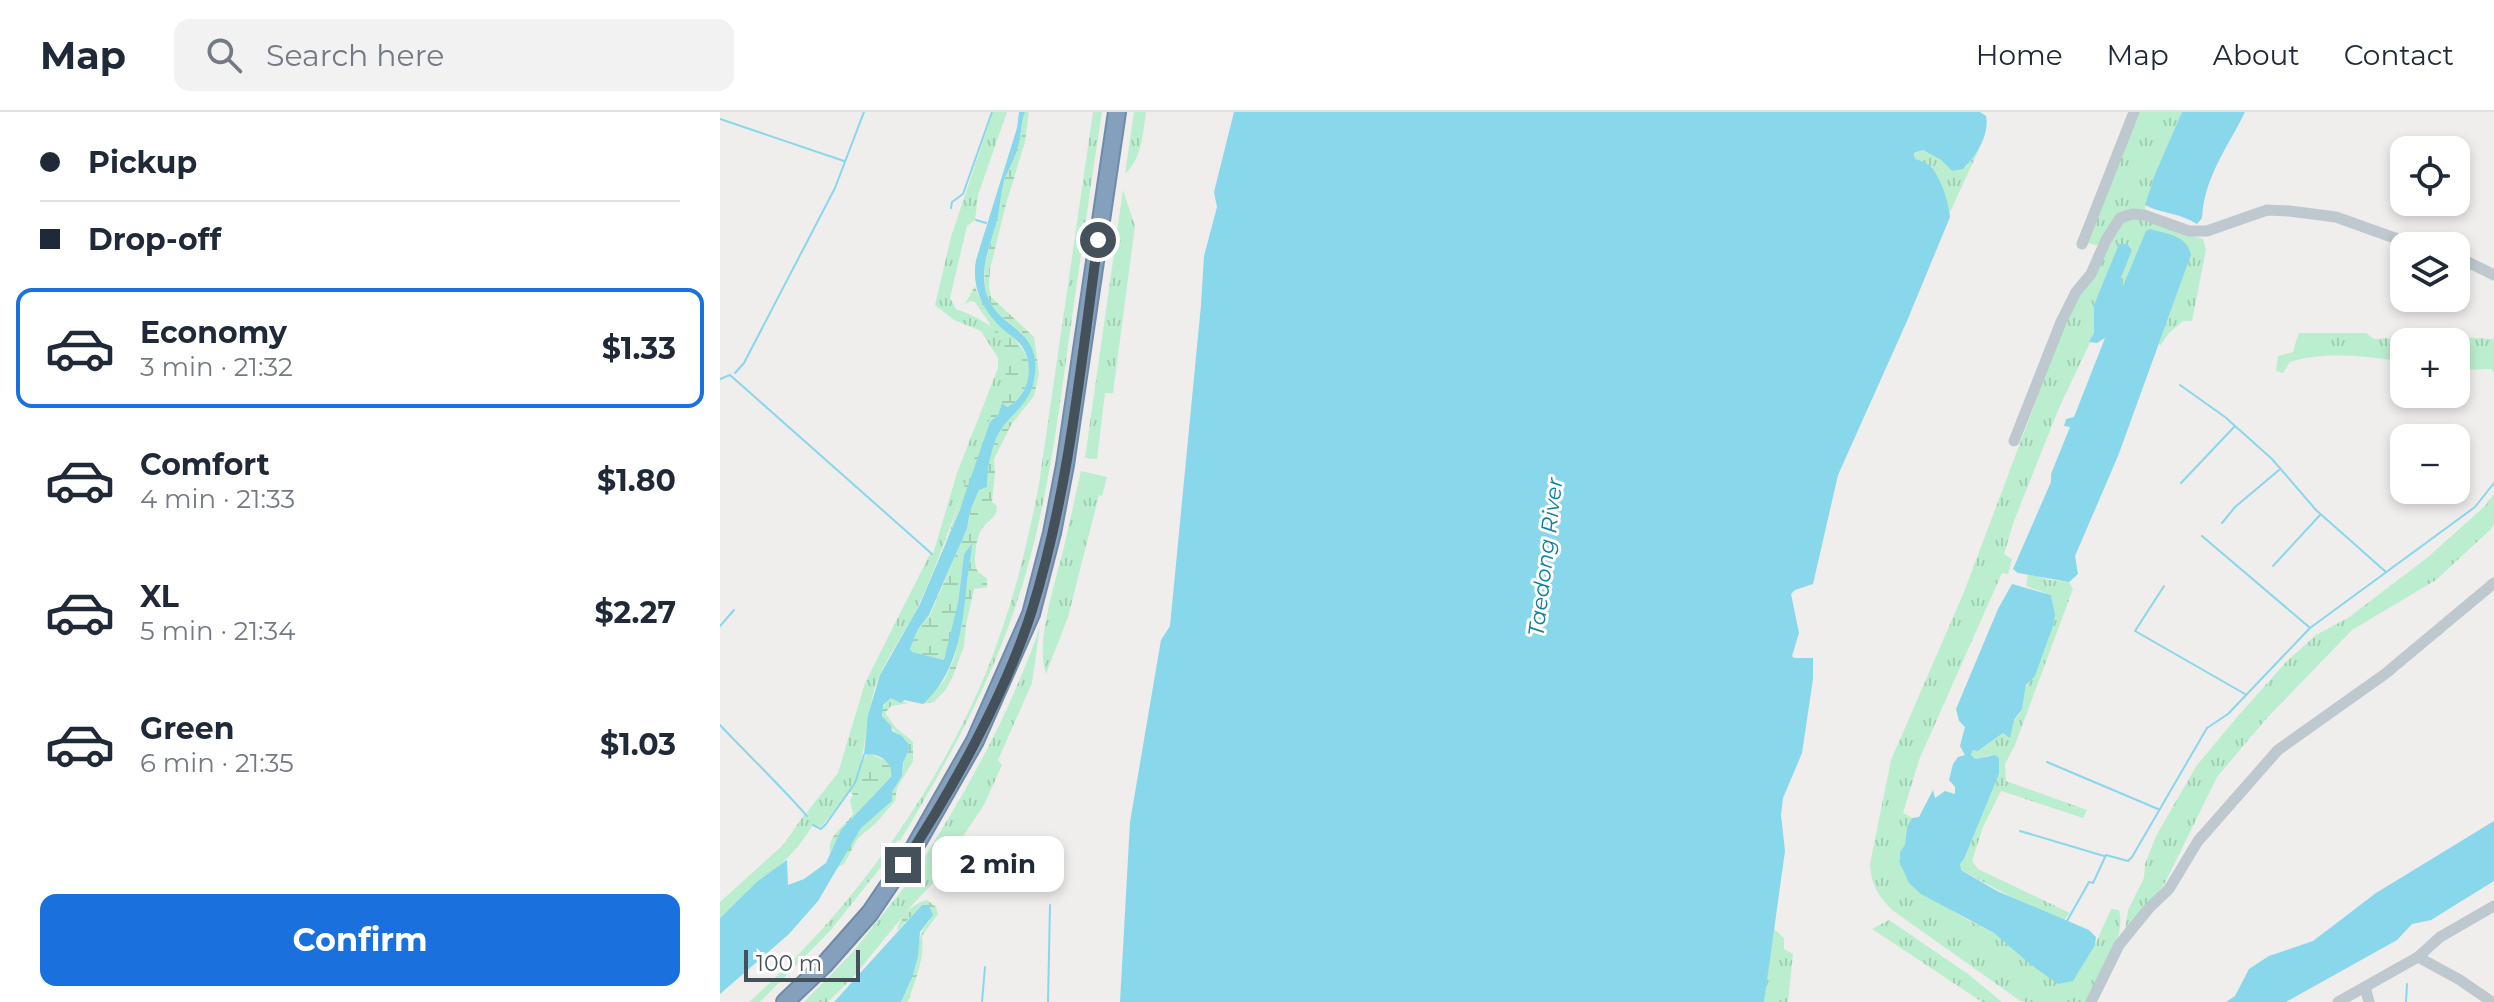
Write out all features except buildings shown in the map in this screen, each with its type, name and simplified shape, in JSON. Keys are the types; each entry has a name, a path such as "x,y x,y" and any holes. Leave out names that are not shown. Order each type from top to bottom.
{"highway":[{"path":"785,1002 824,965 870,913 914,848 975,741 1031,614 1052,533 1067,454 1117,112"}],"street":[{"path":"2082,244 2134,112"},
{"path":"2014,441 2061,322 2076,292 2091,274 2120,218 2132,214 2144,215 2189,231 2207,231 2267,210 2289,211 2336,217 2390,236"},
{"path":"2470,263 2494,275"},
{"path":"2091,1002 2119,945 2169,889 2198,841 2278,750 2385,674 2494,583"},
{"path":"2338,1002 2418,957 2440,937 2494,906"},
{"path":"2418,957 2492,1002"},
{"path":"2365,987 2369,1002"}],"green space":[{"path":"993,112 1007,112 978,195 975,220 967,226 950,298 956,309 992,327 1004,342 1009,362 1002,391 929,582 874,689 860,766 853,784 821,827 813,824 795,850 720,918 720,902 783,845 838,773 865,683 930,554 933,554 957,473 998,368 998,358 981,331 954,320 935,305 951,237"},
{"path":"1025,112 1029,112 1025,142 1006,204 990,269 989,287 991,297 1034,337 1039,373 1034,396 1011,425 994,459 992,502 997,510 979,534 975,558 977,570 987,578 987,587 974,589 964,646 946,689 934,702 923,704 944,681 955,656 971,552 964,555 958,603 944,660 911,652 910,649 918,629 930,615 967,529 970,511 979,490 987,487 988,463 995,440 1029,393 1035,374 1030,346 992,305 984,275 1004,181 1017,151"},
{"path":"1093,112 1102,112 1054,445 1034,544 1004,639 964,728 900,841 830,931 760,1002 749,1002 826,924 896,835 955,739 999,638 1022,562 1039,484"},
{"path":"1134,112 1146,112 1144,129 1138,153 1125,174"},
{"path":"2140,112 2182,112 2155,174 2144,212 2126,210 2099,246 2088,243 2095,217"},
{"path":"1980,147 1950,212 1932,168 1915,159 1915,153 1923,150 1941,160 1952,171 1966,167"},
{"path":"1123,190 1135,226 1113,393 1105,393 1097,459 1085,458"},
{"path":"2135,218 2203,239 2206,250 2192,321 2183,321 2160,346 2191,255 2123,287 2121,278 2132,250 2119,245 2094,306 2094,334 2059,408 2014,521 2004,554 2012,559 2008,574 2002,573 1919,760 1903,813 1912,818 1907,827 1905,845 1948,908 1994,933 2095,945 2111,909 2119,910 2116,945 2086,1002 2025,1002 1892,910 1876,889 1870,864 1891,760 1964,592 2072,305 2125,219"},
{"path":"975,286 990,312 1020,345 1029,369 1024,391 1007,407 1002,403 998,415 990,422 976,468 945,546 1009,361 1006,348 975,302 965,304"},
{"path":"2299,333 2366,333 2374,339 2390,338 2390,360 2361,356 2318,357 2290,362 2283,373 2276,371 2278,356 2293,352"},
{"path":"2470,338 2494,339 2494,372 2491,369 2470,370"},
{"path":"1081,471 1107,477 1102,496 1099,495 1068,617 1046,674 1043,661 1044,630"},
{"path":"2494,494 2494,524 2491,529 2436,580 2352,630 2266,719 2217,777 2164,885 2125,930 2128,910 2144,878 2145,864 2156,836 2197,765 2238,716 2286,662 2316,635 2348,618 2428,557 2485,506"},
{"path":"2028,574 2069,582 2073,589 2015,745 2005,764 2006,781 2087,810 2083,818 2001,791 1983,827 1972,861 1978,869 2070,913 2064,920 1998,890 1960,869 1959,864 1964,859 1999,774 1990,755 1975,759 1971,756 1973,750 1978,751 1995,739 2020,713 2026,686 2051,629 2051,595 2026,586"},
{"path":"1040,627 1032,683 998,760 1002,765 984,805 949,857 943,873 828,1002 804,1002 852,953 926,860 924,858 974,774 1003,717"},
{"path":"891,698 909,703 891,706 885,713 896,728 913,742 913,761 897,788 895,801 858,838 844,864 838,867 861,827 889,804 902,776 906,740 885,721 882,710"},
{"path":"869,753 888,762 891,777 841,831 830,854 831,841 853,814 850,800 853,795 850,791"},
{"path":"927,900 936,907 938,914 922,936 921,961 908,1002 901,1002 911,980 922,933 930,920 929,906 921,906 897,931 898,926 912,907"},
{"path":"1889,920 1968,974 2002,1002 1982,1002 1872,929"},
{"path":"1773,928 1784,938 1784,949 1793,954 1788,1002 1764,1002"}],"water":[{"path":"1019,112 1025,112 1019,143 1003,185 984,275 992,306 1031,346 1035,374 1029,395 999,432 989,463 987,487 979,490 970,511 967,529 929,615 918,629 910,649 944,660 958,603 964,555 972,543 962,622 950,667 934,693 923,704 904,700 901,703 891,698 883,705 882,716 892,731 902,736 910,746 902,776 892,792 892,801 861,828 818,901 789,934 720,994 720,918 758,881 787,860 788,885 804,879 826,863 841,830 891,777 890,767 884,759 864,755 868,715 880,675 920,604 959,512 990,422 998,415 1002,403 1007,407 1020,396 1027,381 1029,364 1023,348 985,308 975,281 976,260 1017,128"},
{"name":"Taedong River","path":"1234,112 1980,112 1986,116 1981,145 1963,169 1952,171 1941,160 1923,150 1914,153 1915,159 1928,165 1935,173 1944,191 1950,217 1838,475 1813,584 1791,594 1799,633 1792,656 1813,658 1813,679 1802,753 1783,798 1781,815 1785,851 1764,1002 1120,1002 1130,822 1161,640 1170,626 1204,256 1217,207 1214,192"},
{"path":"2182,112 2245,112 2212,176 2202,218 2197,224 2145,205"},
{"path":"2150,229 2181,239 2191,255 2118,456 2075,556 2078,574 2069,582 2018,573 2013,569 2051,482 2051,474 2070,427 2064,426 2066,419 2074,417 2105,338 2097,343 2089,342 2094,333 2094,305 2119,244 2127,244 2132,250 2121,278 2123,286 2146,231"},
{"path":"2012,584 2051,595 2055,614 2053,626 2035,676 2026,685 2022,709 2014,720 2010,738 2003,733 1978,751 1973,750 1971,755 1975,759 1995,755 1999,758 1999,774 1960,864 1961,870 1997,891 2089,930 2096,937 2095,945 2073,981 2058,984 1994,933 1921,894 1909,883 1900,863 1907,827 1912,818 1919,817 1933,790 1935,798 1945,791 1955,794 1955,787 1949,780 1953,764 1958,757 1965,755 1960,746 1965,727 1959,721 1956,709 1998,609"},
{"path":"2494,821 2494,881 2431,920 2412,924 2397,940 2286,1002 2226,1002 2235,996 2249,969 2269,956 2313,941 2376,893"},
{"path":"921,906 929,906 933,915 920,932 918,956 901,1002 834,1002"}],"waterway":[{"path":"735,373 744,363 835,188 864,112"},
{"path":"951,208 952,202 963,194 992,112"},
{"path":"720,119 844,161"},
{"path":"976,220 986,223"},
{"path":"720,379 730,375 932,554"},
{"path":"2180,385 2225,417 2272,459 2316,510 2386,572"},
{"path":"2181,483 2235,426"},
{"path":"2222,523 2235,507 2279,470"},
{"path":"2067,921 2089,882 2093,883 2106,855 2128,861 2132,857 2207,728 2228,714 2310,628 2475,507 2494,483"},
{"path":"2273,566 2320,515"},
{"path":"2202,536 2309,627"},
{"path":"2164,586 2135,631 2245,694"},
{"path":"720,626 734,610"},
{"path":"720,725 807,816"},
{"path":"813,825 821,829 826,824 855,783 864,755"},
{"path":"2047,762 2158,809"},
{"path":"2020,831 2104,856"},
{"path":"1048,1002 1050,905"},
{"path":"982,1002 985,967"},
{"path":"2406,1002 2407,984"}],"route":[{"path":"903,865 975,741 1031,614 1052,533 1065,465 1098,240"}]}
